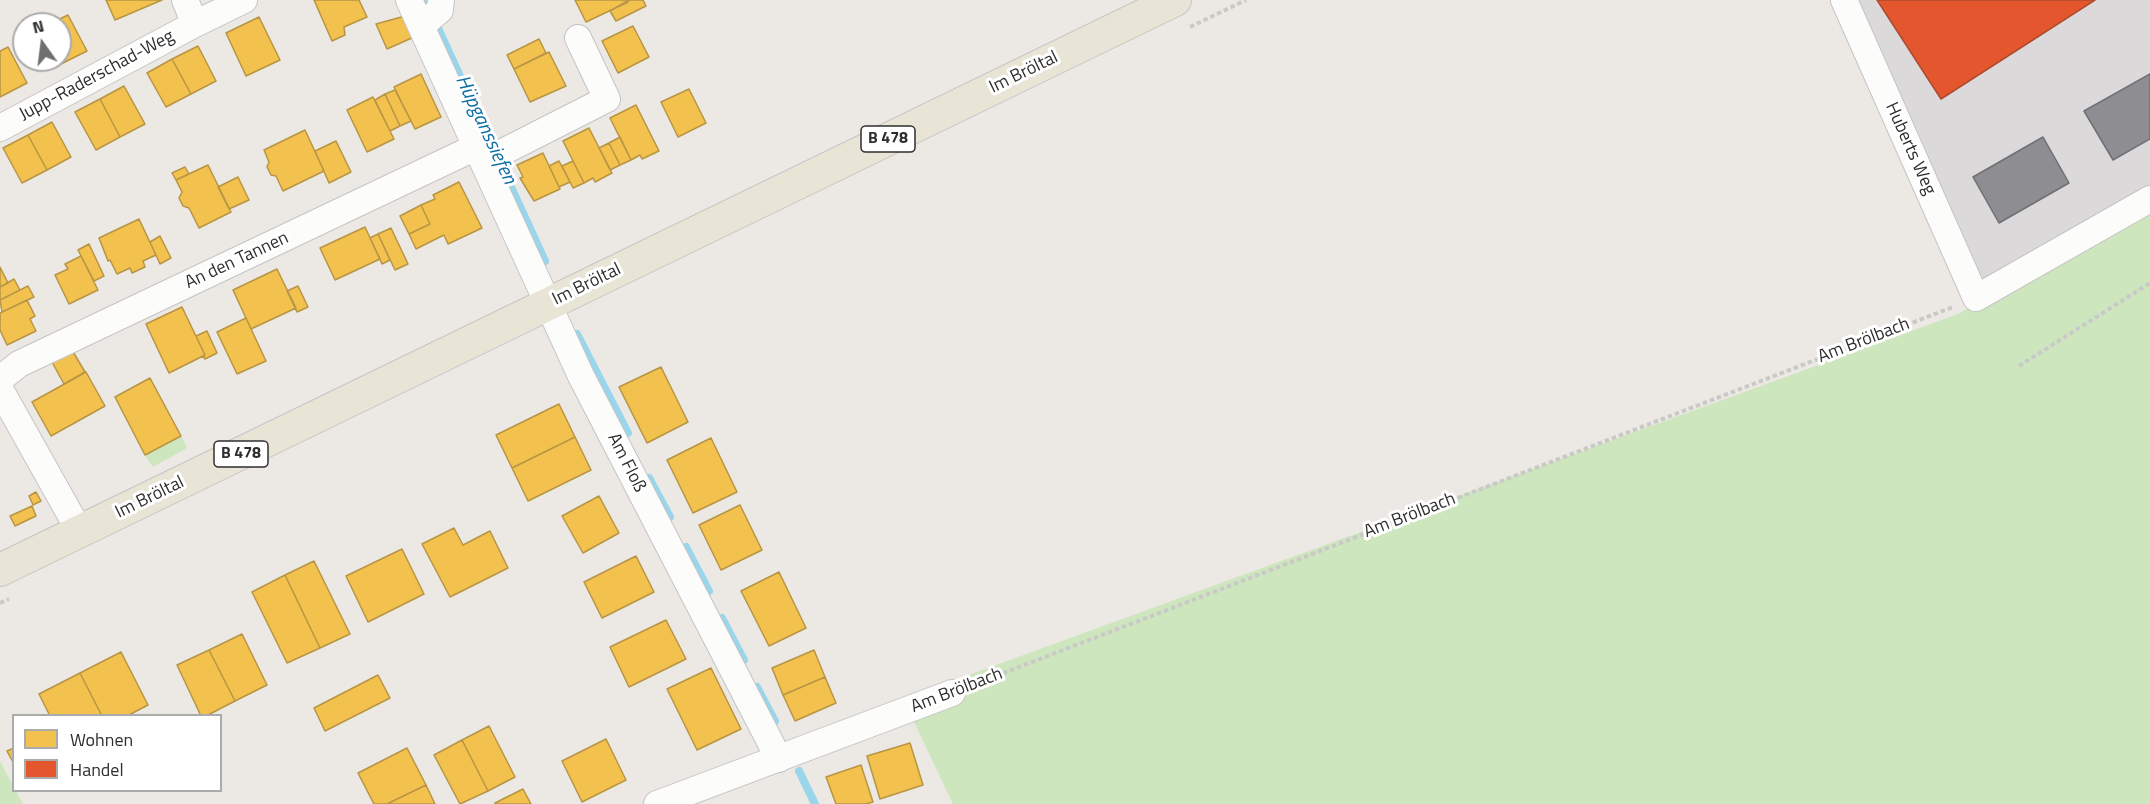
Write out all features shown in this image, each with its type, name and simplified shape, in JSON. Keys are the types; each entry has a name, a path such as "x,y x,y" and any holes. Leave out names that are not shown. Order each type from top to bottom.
{"main road":[{"name":"Im Bröltal","path":"0,570 1175,0"}],"street":[{"path":"185,0 195,24 244,0"},
{"name":"Am Floß","path":"409,0 488,153 549,304 581,376 779,759"},
{"path":"421,26 440,10 441,0"},
{"name":"Huberts Weg","path":"1844,0 1976,298"},
{"name":"Jupp-Raderschad-Weg","path":"0,128 195,24"},
{"path":"488,153 607,99 578,38"},
{"name":"An den Tannen","path":"0,379 19,364 488,153"},
{"path":"1976,298 2150,199"},
{"path":"0,389 80,532"},
{"name":"Am Brölbach","path":"657,804 952,693"}],"path":[{"path":"2019,366 2150,283"},
{"name":"Am Brölbach","path":"952,693 1976,298"}],"shaded area":[{"path":"1848,0 2150,0 2150,189 1978,291"}],"green space":[{"path":"2150,205 2150,804 953,804 903,699 1958,314"},
{"path":"181,436 187,448 153,467 145,455"},
{"path":"0,761 12,784 12,792 17,792 23,804 0,804"}],"building: Wohnen":[{"path":"106,0 162,0 115,20"},
{"path":"314,0 359,0 367,17 344,27 345,35 332,41"},
{"path":"575,0 627,0 628,2 586,22"},
{"path":"629,0 643,0 646,6 616,21 610,11"},
{"path":"405,16 414,37 387,49 376,24"},
{"path":"259,17 280,60 246,76 226,33"},
{"path":"72,23 87,51 72,58"},
{"path":"633,26 649,57 618,73 602,41"},
{"path":"539,39 546,53 514,69 507,55"},
{"path":"198,46 216,81 191,94 172,59"},
{"path":"8,47 12,55 12,72 21,72 27,83 0,97 0,51"},
{"path":"549,52 566,86 530,102 514,69"},
{"path":"172,59 191,94 166,107 147,73"},
{"path":"421,74 441,117 415,129 394,87"},
{"path":"124,86 145,124 120,137 100,99"},
{"path":"689,89 706,123 678,137 661,102"},
{"path":"395,90 411,121 400,126 385,94"},
{"path":"385,94 400,126 390,131 375,100"},
{"path":"373,97 394,139 367,152 347,110"},
{"path":"100,99 120,137 96,150 75,112"},
{"path":"636,105 659,151 642,159 640,155 631,160 610,118"},
{"path":"52,122 71,157 47,170 28,135"},
{"path":"589,128 612,173 595,182 593,178 584,183 563,141"},
{"path":"305,130 324,171 283,191 276,176 271,175 267,167 269,162 264,150"},
{"path":"28,135 47,170 22,183 3,148"},
{"path":"620,137 631,160 620,165 609,143"},
{"path":"336,141 351,172 329,183 315,151"},
{"path":"609,143 620,165 610,170 599,148"},
{"path":"543,153 560,189 534,201 520,178 523,177 517,165"},
{"path":"559,161 570,182 559,187 549,166"},
{"path":"573,161 584,183 573,188 562,166"},
{"path":"208,165 231,212 199,228 189,208 183,206 179,198 182,192 176,180"},
{"path":"185,167 189,174 176,180 172,173"},
{"path":"238,177 249,200 229,209 218,187"},
{"path":"459,182 482,228 448,244 444,235 416,249 409,234 430,224 421,205 435,199 433,195"},
{"path":"421,205 430,224 409,234 400,216"},
{"path":"139,219 156,255 143,261 145,267 132,273 130,268 117,274 110,260 108,261 99,238"},
{"path":"365,227 380,259 335,280 320,248"},
{"path":"391,228 408,264 395,270 378,234"},
{"path":"378,234 390,260 382,264 370,238"},
{"path":"160,236 171,258 160,264 150,242"},
{"path":"89,244 104,276 94,281 78,250"},
{"path":"81,256 98,290 69,304 55,275 68,269 65,264"},
{"path":"0,267 8,283 0,287"},
{"path":"277,269 296,308 251,329 233,290"},
{"path":"14,279 20,290 0,300 0,287"},
{"path":"28,286 34,297 2,312 0,300"},
{"path":"298,286 308,307 297,312 287,291"},
{"path":"27,300 35,316 30,319 36,331 7,345 0,330 0,313"},
{"path":"182,307 205,355 169,373 146,324"},
{"path":"246,318 266,361 237,374 217,332"},
{"path":"207,331 217,353 205,359 196,336"},
{"path":"72,350 85,372 64,384 52,362"},
{"path":"661,367 688,422 647,443 619,387"},
{"path":"86,372 105,406 51,436 32,402"},
{"path":"150,378 181,436 145,455 115,397"},
{"path":"559,404 575,437 512,468 496,435"},
{"path":"575,437 591,470 528,501 512,468"},
{"path":"711,438 737,492 693,513 667,460"},
{"path":"36,492 41,501 33,505 29,496"},
{"path":"599,496 619,533 583,553 562,516"},
{"path":"740,505 762,550 721,570 699,525"},
{"path":"32,506 36,516 15,526 10,516"},
{"path":"454,528 463,545 490,531 508,568 450,597 422,544"},
{"path":"402,549 424,594 368,622 346,576"},
{"path":"636,556 654,592 602,618 584,582"},
{"path":"314,561 350,634 320,648 285,575"},
{"path":"779,572 806,628 769,646 741,591"},
{"path":"285,575 320,648 287,663 252,592"},
{"path":"666,620 686,659 629,687 610,647"},
{"path":"242,634 267,685 235,701 209,650"},
{"path":"209,650 235,701 210,714 200,714 177,665"},
{"path":"814,650 825,677 783,695 772,668"},
{"path":"121,652 148,705 131,714 101,714 80,673"},
{"path":"711,668 741,729 697,750 667,689"},
{"path":"80,673 101,714 49,714 39,694"},
{"path":"378,675 390,698 325,731 314,708"},
{"path":"825,677 836,703 795,721 783,695"},
{"path":"489,726 515,777 488,791 462,740"},
{"path":"606,739 626,780 582,802 562,761"},
{"path":"462,740 488,791 460,804 434,755"},
{"path":"910,743 923,785 880,799 867,756"},
{"path":"407,748 426,785 387,804 374,804 358,773"},
{"path":"12,749 12,760 7,751"},
{"path":"861,765 873,802 836,804 826,777"},
{"path":"426,785 435,804 387,804"},
{"path":"523,789 531,804 495,804 495,803"}],"building: Handel":[{"path":"1877,0 2095,0 1941,99"}],"building: Industrie":[{"path":"2150,74 2150,139 2113,160 2084,111"},
{"path":"2043,137 2069,183 1999,223 1973,177"}],"waterway":[{"name":"Hüpganssiefen","path":"425,0 545,261"},
{"name":"Hüpganssiefen","path":"577,334 628,433"},
{"name":"Hüpganssiefen","path":"649,478 670,517"},
{"name":"Hüpganssiefen","path":"686,547 709,591"},
{"name":"Hüpganssiefen","path":"722,618 744,660"},
{"name":"Hüpganssiefen","path":"757,687 775,721"},
{"name":"Hüpganssiefen","path":"799,771 815,804"}]}
